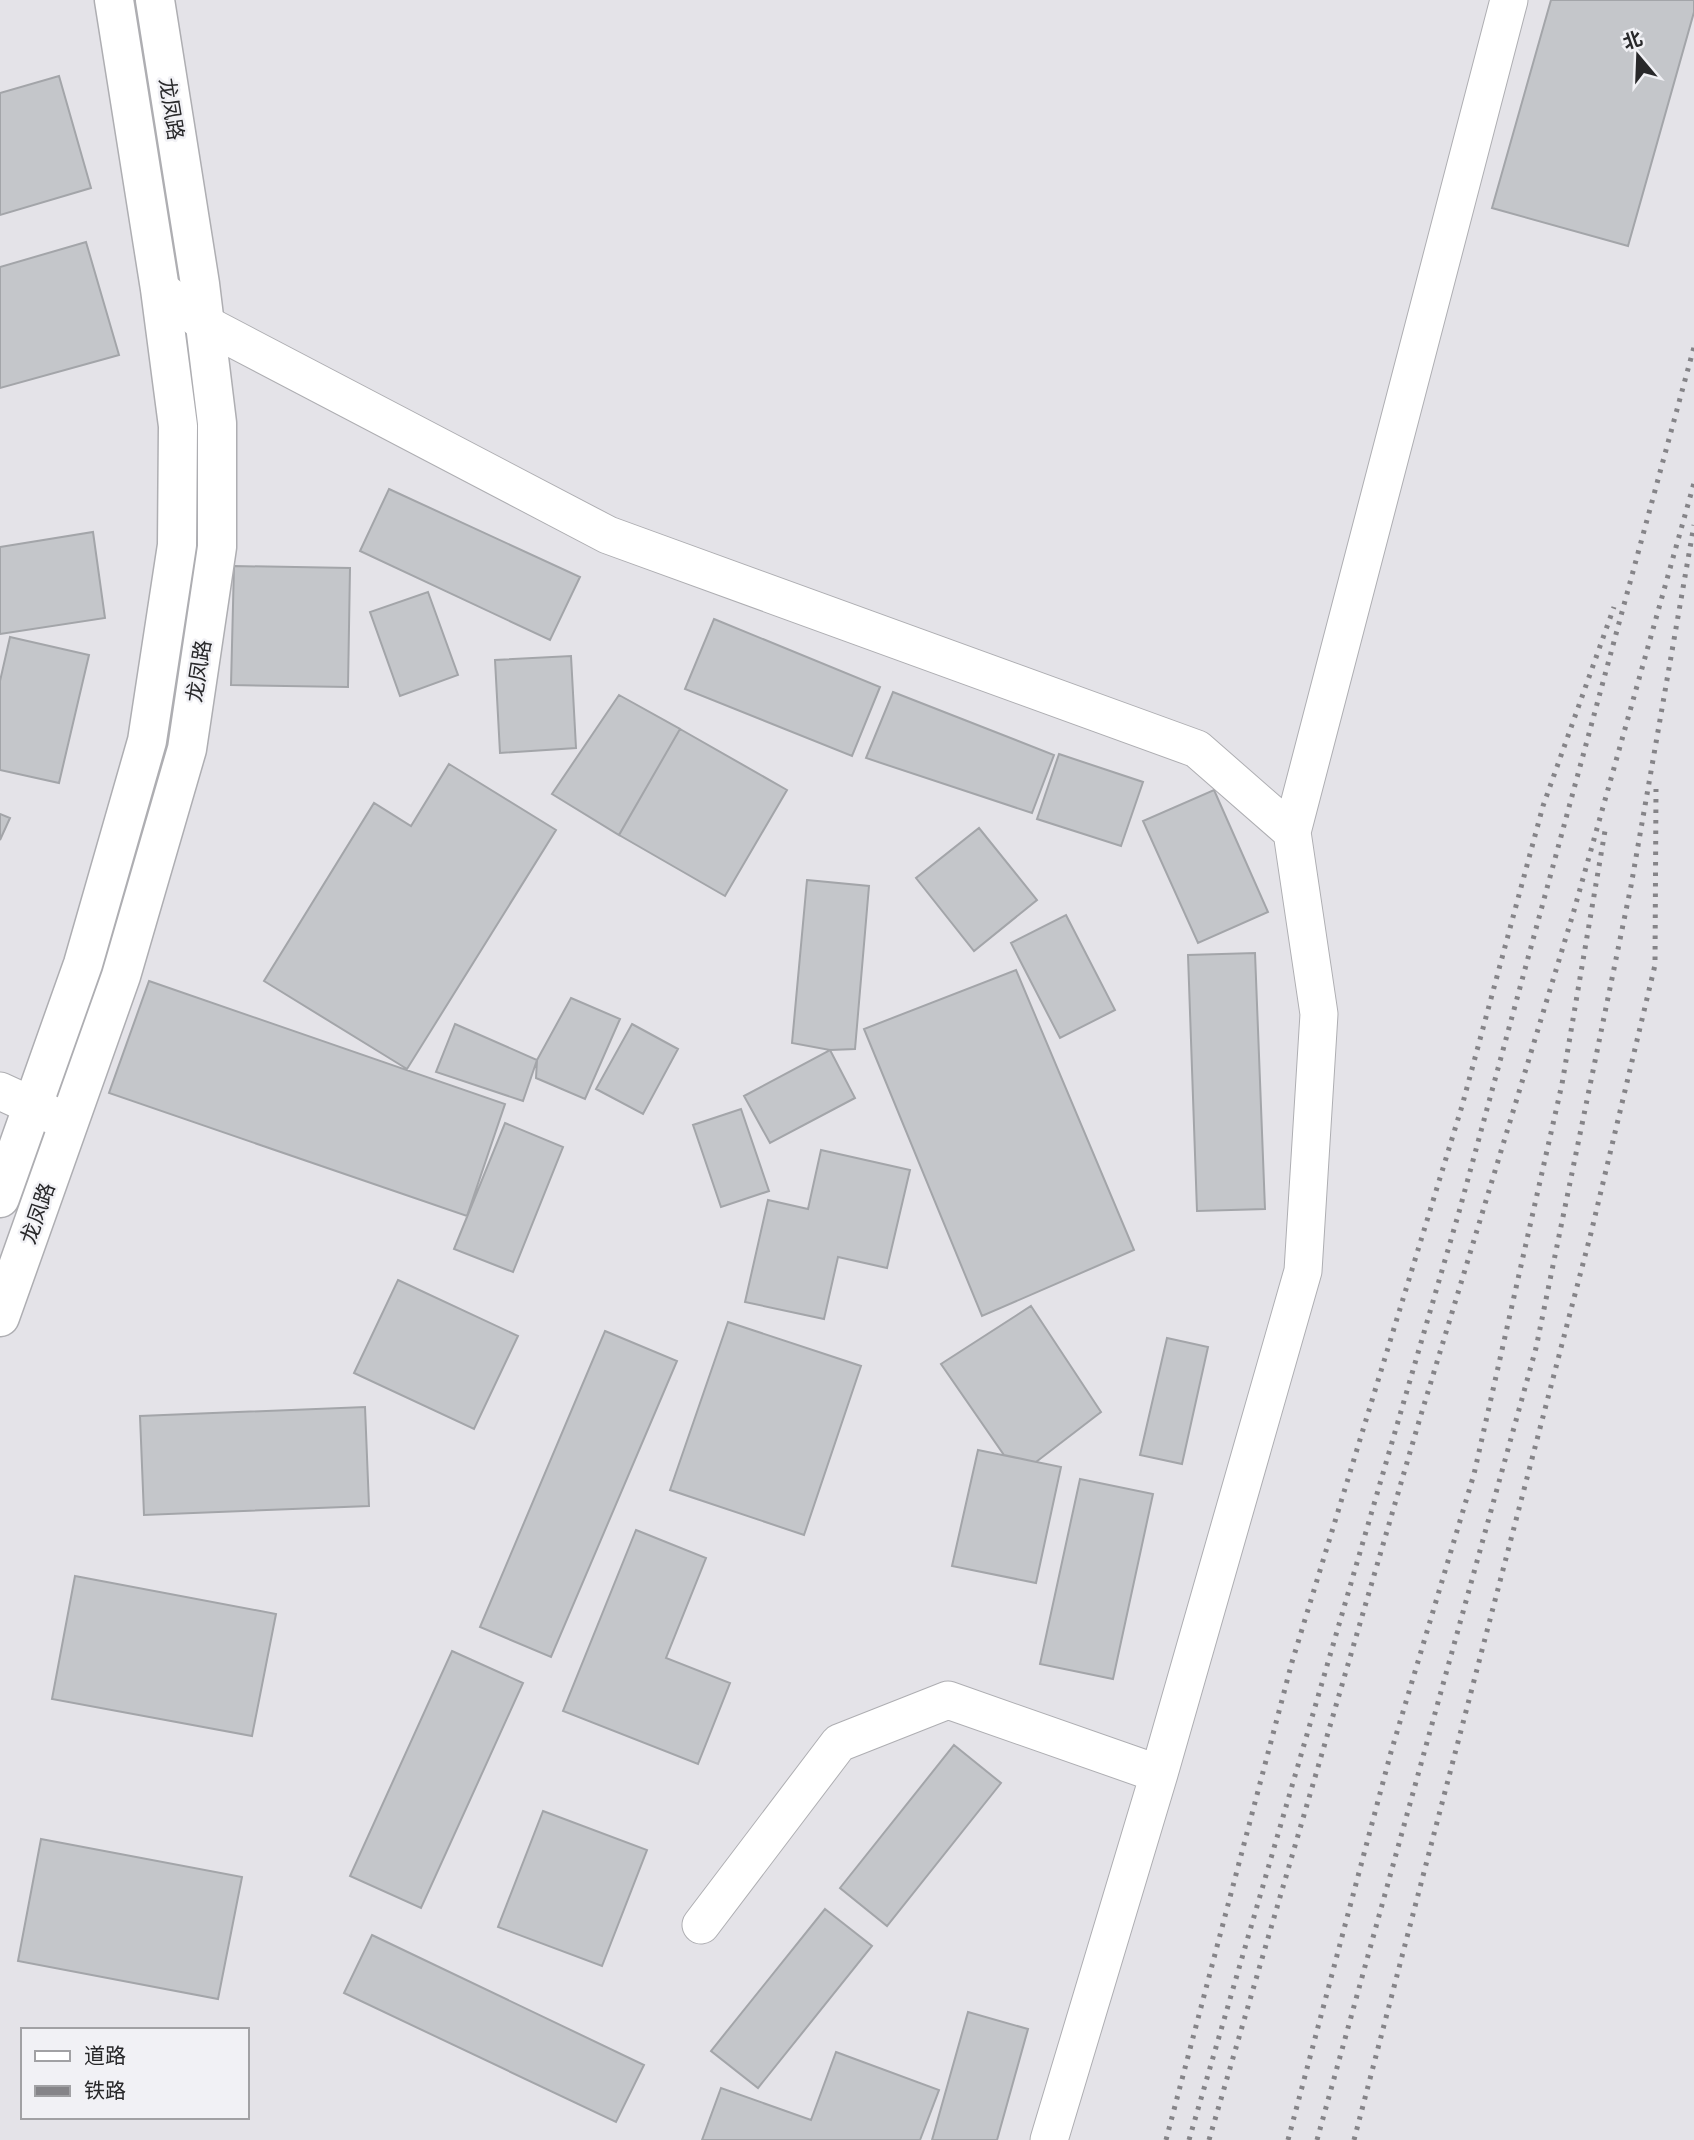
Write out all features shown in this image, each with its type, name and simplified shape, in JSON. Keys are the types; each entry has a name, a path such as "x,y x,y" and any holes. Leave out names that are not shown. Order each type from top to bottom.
{"main road":[{"name":"龙凤路","path":"0,1198 16,1099 83,964 149,728 177,545 178,426 160,289 114,0"},
{"name":"龙凤路","path":"0,1317 121,976 187,749 217,548 217,423 205,324 155,0"}],"street":[{"path":"1049,2140 1303,1271 1319,1014 1292,832 1509,0"},
{"path":"160,289 205,324 608,535 1197,749 1292,832"},
{"path":"16,1099 69,1122"},
{"path":"701,1925 839,1743 948,1700 1158,1774"}],"building":[{"path":"1551,0 1694,0 1694,12 1628,246 1492,208"},
{"path":"59,76 91,188 0,215 0,93"},
{"path":"86,242 119,355 0,388 0,267"},
{"path":"389,489 580,577 550,640 360,551"},
{"path":"93,532 105,618 0,634 0,547"},
{"path":"234,566 350,568 348,687 231,685"},
{"path":"428,592 458,675 400,696 370,612"},
{"path":"714,619 880,687 852,756 685,689"},
{"path":"10,637 89,655 59,783 0,770 0,681"},
{"path":"571,656 576,748 500,753 495,660"},
{"path":"893,692 1054,755 1032,813 866,758"},
{"path":"619,695 680,729 619,835 552,794"},
{"path":"680,729 787,790 725,896 619,835"},
{"path":"1059,754 1143,782 1121,846 1037,819"},
{"path":"449,764 556,830 407,1069 264,981 374,803 411,826"},
{"path":"1214,790 1268,912 1198,943 1143,821"},
{"path":"0,814 10,818 0,840"},
{"path":"979,828 1037,900 974,951 916,878"},
{"path":"807,880 869,886 855,1049 830,1050 792,1043"},
{"path":"1066,915 1115,1010 1060,1038 1011,943"},
{"path":"1255,953 1265,1209 1197,1211 1188,955"},
{"path":"1016,970 1134,1250 982,1316 864,1029"},
{"path":"149,981 505,1104 467,1216 109,1093"},
{"path":"571,998 620,1019 585,1099 536,1078 537,1060"},
{"path":"455,1024 537,1060 523,1101 436,1072"},
{"path":"632,1024 678,1049 643,1114 596,1089"},
{"path":"830,1050 855,1098 770,1143 744,1096"},
{"path":"741,1109 769,1191 721,1207 693,1125"},
{"path":"505,1123 563,1147 513,1272 454,1249"},
{"path":"821,1150 910,1170 887,1268 838,1257 824,1319 745,1302 768,1200 808,1209"},
{"path":"398,1280 518,1336 474,1429 354,1373"},
{"path":"1031,1306 1101,1412 1036,1462 1004,1455 941,1364"},
{"path":"728,1322 861,1366 804,1535 670,1490"},
{"path":"605,1331 677,1361 551,1657 480,1627"},
{"path":"1167,1338 1208,1347 1182,1464 1140,1455"},
{"path":"365,1407 369,1506 144,1515 140,1416"},
{"path":"978,1450 1061,1467 1036,1583 952,1566"},
{"path":"1080,1479 1153,1494 1113,1679 1040,1664"},
{"path":"636,1530 706,1558 666,1658 730,1683 698,1764 563,1711"},
{"path":"75,1576 276,1614 252,1736 52,1699"},
{"path":"452,1651 523,1683 421,1908 350,1876"},
{"path":"954,1745 1001,1783 887,1926 840,1888"},
{"path":"543,1811 647,1850 602,1966 498,1927"},
{"path":"41,1839 242,1877 218,1999 18,1961"},
{"path":"825,1909 872,1946 758,2088 711,2051"},
{"path":"372,1935 644,2065 616,2122 344,1993"},
{"path":"968,2012 1028,2029 997,2140 932,2140"},
{"path":"836,2052 939,2090 920,2140 702,2140 721,2088 811,2120"}],"railway":[{"path":"1189,2140 1459,1212 1694,347"},
{"path":"1209,2140 1420,1418 1573,914 1694,483"},
{"path":"1317,2140 1536,1348 1631,886 1694,525"},
{"path":"1166,2140 1292,1662 1462,1106 1543,806 1614,607"},
{"path":"1354,2140 1591,1233 1655,965 1656,789"},
{"path":"1288,2140 1391,1752 1474,1474 1562,1084 1606,825"}]}
